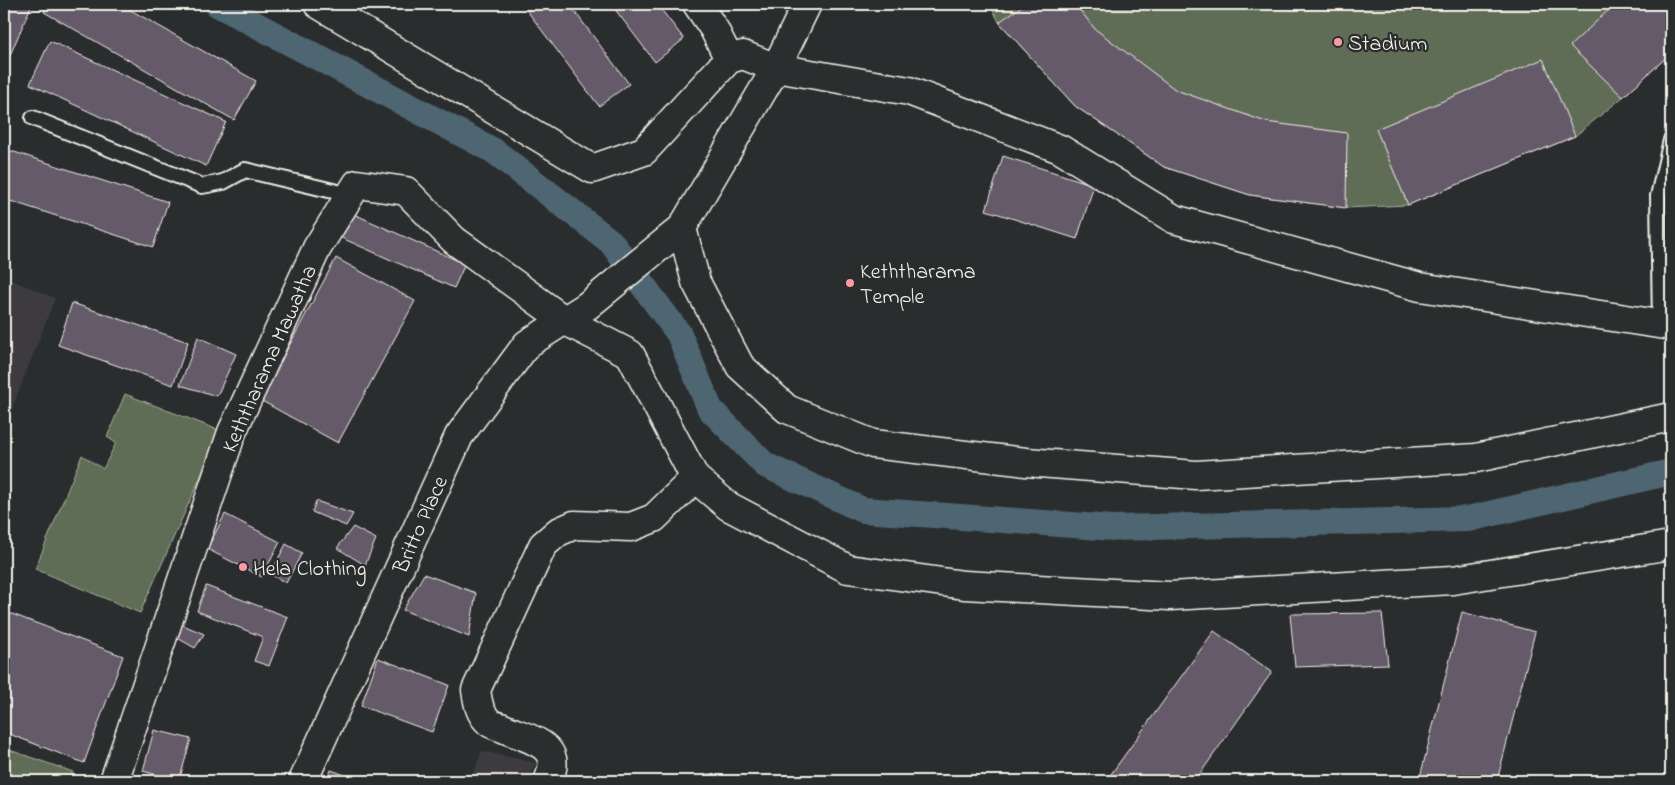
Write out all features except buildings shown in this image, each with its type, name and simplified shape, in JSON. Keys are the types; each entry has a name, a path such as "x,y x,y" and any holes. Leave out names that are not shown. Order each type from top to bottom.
{"street":[{"path":"696,4 714,29 729,59"},
{"name":"Britto Place","path":"303,781 459,436 526,344 587,306 682,228 776,68 808,4"},
{"path":"324,5 592,169 644,151 729,59 743,55 776,68 909,91 1060,149 1174,219 1420,287 1666,326"},
{"path":"350,195 357,184 406,191 454,240 564,320 630,354 695,478 728,506 848,569 964,585 1180,596 1453,580 1671,545"},
{"name":"Keththarama Mawatha","path":"114,781 232,432 317,248 350,195"},
{"path":"682,228 696,282 740,366 787,409 873,444 1026,462 1196,475 1476,458 1671,417"},
{"path":"548,781 554,769 552,755 545,746 489,722 479,708 476,690 543,545 558,532 574,525 631,527 654,518 695,478"}],"lane":[{"path":"33,118 202,186 223,182 244,170 350,195"},
{"path":"1666,326 1658,196 1671,140"}],"shaded area":[{"path":"4,277 55,298 4,429"},
{"path":"482,751 536,763 527,781 470,781"}],"green space":[{"path":"990,4 1671,4 1671,53 1623,97 1575,136 1408,205 1346,208 1250,195 1164,167 1075,106 999,22"},
{"path":"125,394 221,431 140,613 35,569 82,455 103,469 116,443 107,437"},
{"path":"4,748 73,772 68,781 4,781"}],"waterway":[{"path":"217,4 494,151 611,242 679,334 710,409 765,465 863,510 1114,528 1468,519 1671,472"}],"place":[{"name":"Stadium","path":"1338,42"},
{"name":"Keththarama Temple","path":"850,283"},
{"name":"Hela Clothing","path":"243,567"}]}
